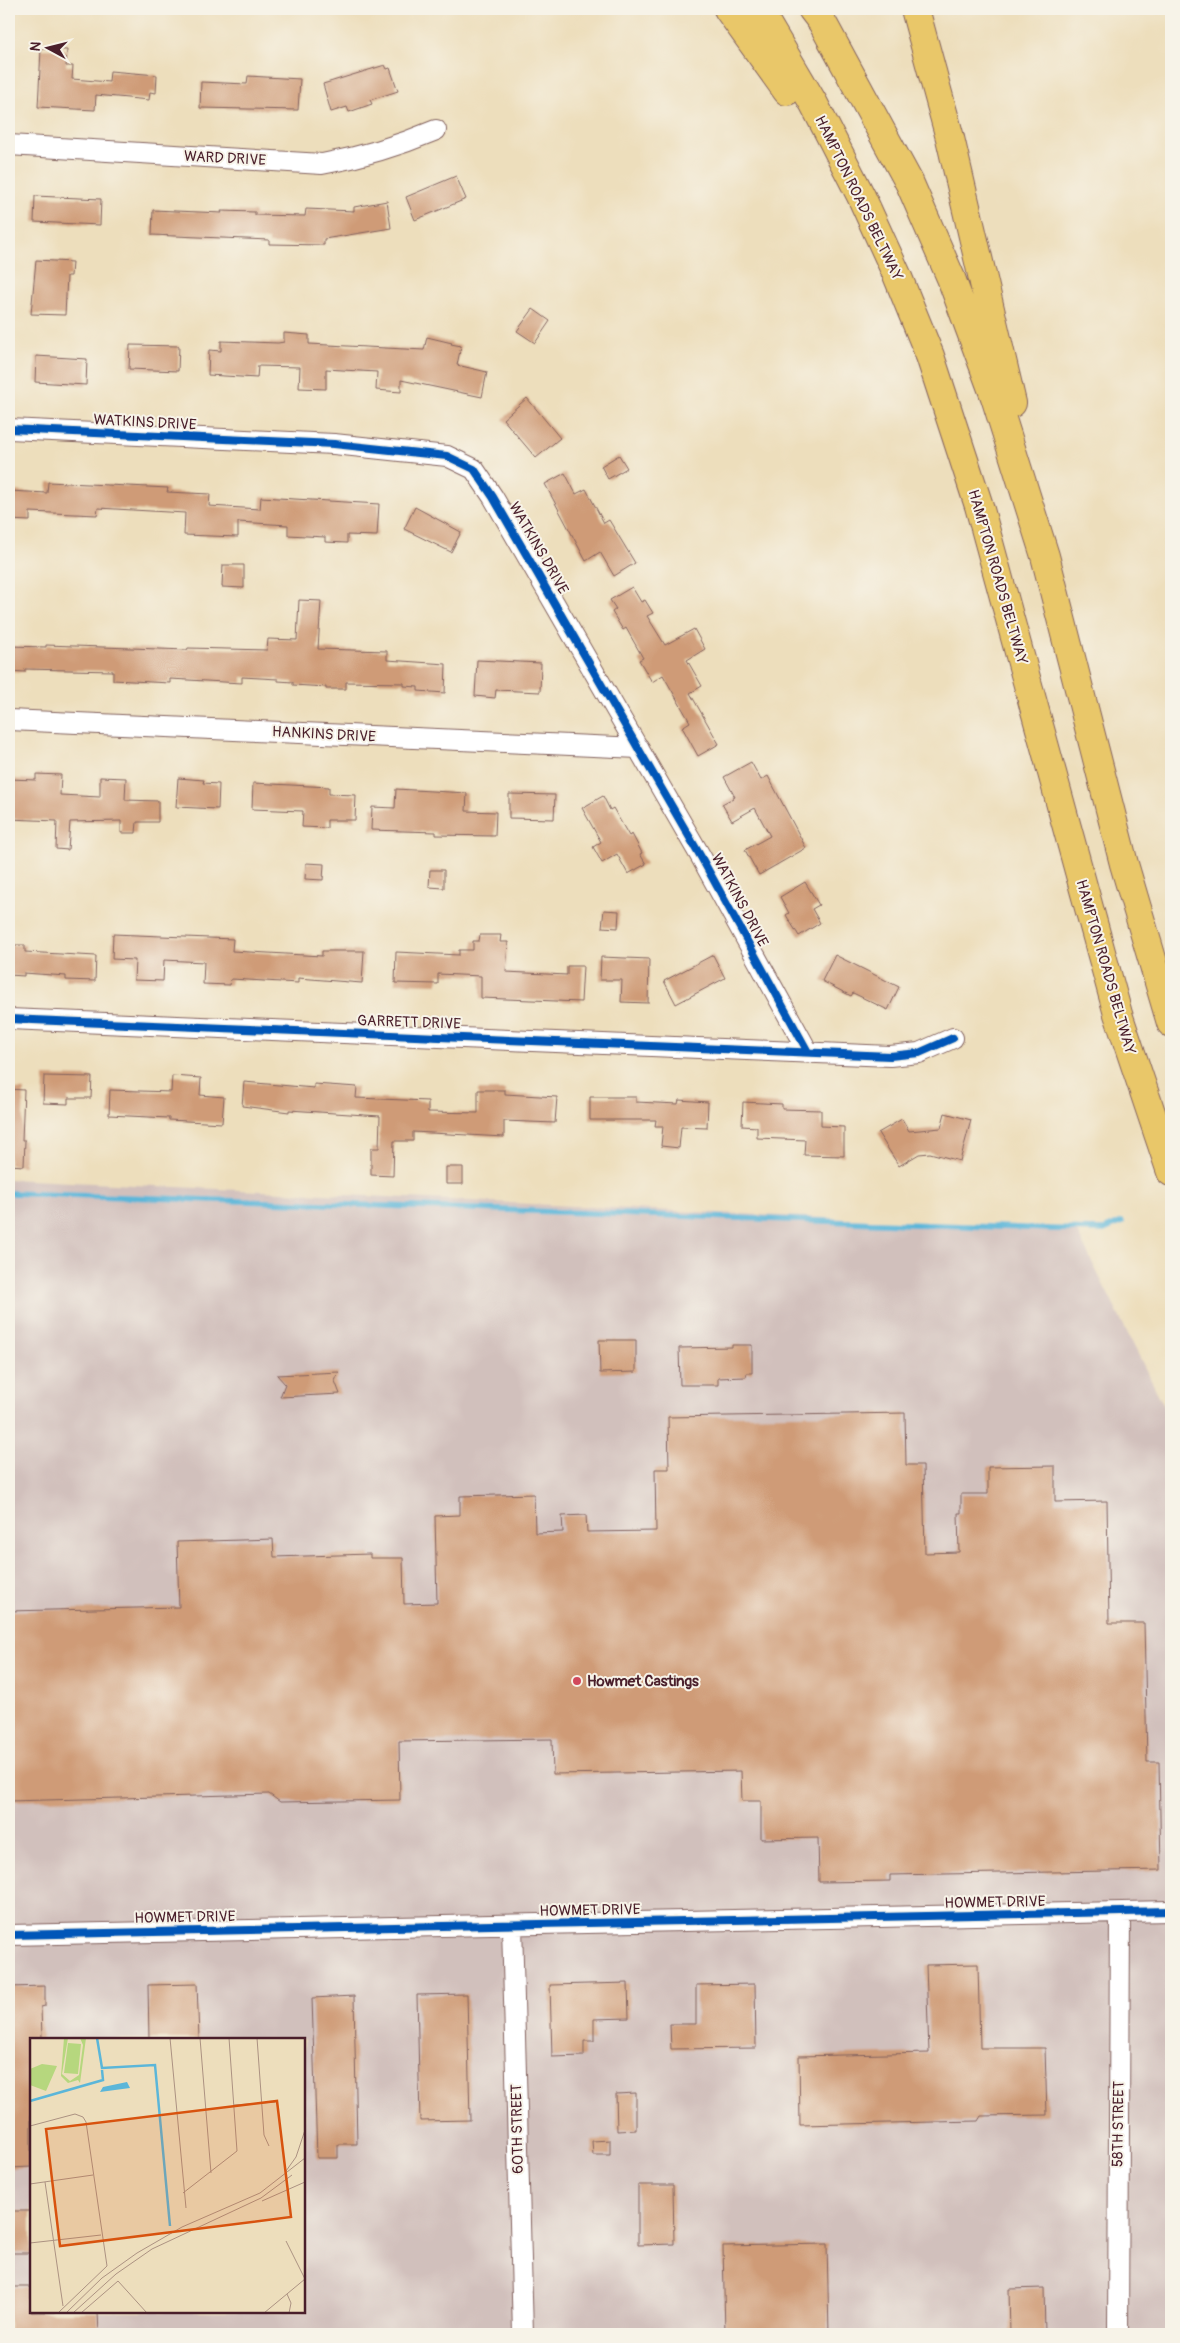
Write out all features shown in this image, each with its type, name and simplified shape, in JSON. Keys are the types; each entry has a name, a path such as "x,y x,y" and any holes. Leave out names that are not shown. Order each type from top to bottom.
{"highway":[{"path":"728,9 861,196"},
{"name":"HAMPTON ROADS BELTWAY","path":"758,9 814,104 861,196 897,275 930,356 979,506 1118,1014 1171,1172"},
{"path":"812,9 822,22 910,184 951,278 995,397 1045,556"},
{"path":"915,9 950,138 980,271 999,342 1045,556 1124,864 1171,1023"}],"street":[{"name":"WARD DRIVE","path":"9,145 322,164 362,157 401,145 436,130"},
{"name":"WATKINS DRIVE","path":"9,429 334,444 447,456 474,469 494,497 639,748 808,1052"},
{"name":"HANKINS DRIVE","path":"9,720 639,748"},
{"name":"GARRETT DRIVE","path":"9,1019 905,1056 932,1049 953,1038"},
{"name":"HOWMET DRIVE","path":"9,1935 1120,1914 1171,1911"},
{"name":"58TH STREET","path":"1118,2334 1120,1914"},
{"name":"60TH STREET","path":"512,1925 522,2334"}],"shaded area":[{"path":"9,1179 1076,1230 1171,1420 1171,2334 9,2334"}],"building":[{"path":"41,49 67,50 66,66 73,66 72,79 109,82 110,71 157,75 156,93 150,92 149,100 96,95 95,110 38,107"},
{"path":"385,65 387,69 390,68 398,91 370,100 372,104 349,112 347,107 331,112 323,84"},
{"path":"248,76 300,79 298,110 200,108 201,82 247,84"},
{"path":"456,176 466,199 415,220 406,197"},
{"path":"35,196 101,199 100,225 34,222"},
{"path":"387,201 391,228 324,239 324,245 269,244 269,240 152,235 153,210 222,213 221,211 255,212 255,215 305,216 306,209 354,211 354,207"},
{"path":"36,260 72,262 71,276 67,276 65,315 31,314"},
{"path":"533,309 550,321 535,343 517,331"},
{"path":"284,333 309,335 309,344 424,350 427,337 452,343 461,346 457,365 487,372 482,397 401,380 401,392 376,390 377,372 326,369 326,389 299,388 300,367 258,366 257,378 208,375 209,350 221,351 221,341 278,343 284,342"},
{"path":"130,345 179,346 178,371 129,369"},
{"path":"36,356 87,359 86,385 35,382"},
{"path":"527,398 560,438 536,458 503,419"},
{"path":"619,455 627,468 608,479 601,466"},
{"path":"565,473 576,494 586,489 604,523 609,520 635,563 614,576 600,552 586,561 545,484"},
{"path":"48,482 168,488 167,492 210,494 209,506 260,509 261,497 379,504 377,536 347,535 347,543 325,542 325,537 288,535 288,525 238,522 238,537 184,535 185,513 98,508 97,515 30,512 30,521 9,520 9,491 47,493"},
{"path":"415,507 461,532 451,552 404,529"},
{"path":"223,565 244,565 244,588 222,587"},
{"path":"632,587 641,602 645,600 653,613 647,616 665,645 694,629 705,649 687,660 702,686 690,693 719,744 698,756 682,727 690,722 663,675 652,682 639,660 643,658 626,628 623,630 612,612 616,609 610,600"},
{"path":"299,600 321,601 318,649 387,651 387,660 446,664 445,693 418,691 418,687 404,686 404,683 346,682 346,689 326,689 326,687 293,685 293,682 278,681 278,679 242,677 242,683 170,679 170,683 113,680 113,671 25,669 25,672 9,671 9,646 46,647 46,645 187,650 188,648 267,650 268,639 297,640"},
{"path":"477,660 541,663 540,692 496,690 495,698 475,696"},
{"path":"751,762 761,780 768,776 806,848 759,875 745,850 770,836 755,808 732,821 722,804 735,797 724,777"},
{"path":"36,774 61,775 60,795 100,797 100,777 126,778 125,800 158,801 158,822 137,822 136,833 121,833 121,821 70,822 68,850 56,849 57,821 9,819 9,779 36,780"},
{"path":"178,778 204,780 203,783 219,784 218,809 176,807"},
{"path":"253,783 329,787 329,794 356,795 355,820 327,820 327,828 302,827 303,811 252,809"},
{"path":"396,789 467,793 466,811 496,812 495,836 436,835 436,832 371,830 372,807 395,808"},
{"path":"509,794 555,795 554,819 509,818"},
{"path":"603,796 610,810 613,808 629,836 632,834 646,864 628,874 617,854 602,863 593,847 601,842 582,808"},
{"path":"306,863 324,864 323,880 305,879"},
{"path":"430,870 444,870 444,888 429,887"},
{"path":"805,882 819,905 812,909 820,923 799,936 786,915 789,913 780,897"},
{"path":"604,910 619,911 618,928 602,927"},
{"path":"113,934 233,939 232,951 322,956 322,951 364,951 362,983 298,978 298,983 231,979 230,985 203,984 204,962 164,960 163,981 134,980 135,960 112,959"},
{"path":"480,935 501,935 500,942 508,942 506,972 567,975 567,966 583,966 581,1002 481,998 481,976 438,974 438,984 395,983 396,952 459,955 459,950 473,950 473,941 479,941"},
{"path":"9,945 25,945 25,952 96,956 95,981 66,980 66,976 24,973 24,976 9,975"},
{"path":"713,955 725,978 676,1004 664,981"},
{"path":"835,955 899,987 888,1010 853,993 851,996 822,981"},
{"path":"601,957 649,959 648,1003 621,1002 622,980 600,980"},
{"path":"44,1076 92,1077 91,1098 68,1098 68,1104 43,1103"},
{"path":"172,1076 201,1078 200,1095 224,1097 222,1123 109,1115 110,1090 171,1092"},
{"path":"244,1082 314,1088 314,1084 357,1087 356,1098 428,1101 428,1112 478,1113 478,1090 505,1090 505,1094 557,1097 555,1123 504,1121 504,1137 413,1132 413,1141 394,1141 393,1176 371,1175 371,1148 379,1148 380,1116 289,1110 289,1112 242,1106"},
{"path":"9,1089 24,1090 22,1140 25,1140 24,1166 9,1165"},
{"path":"590,1097 636,1097 636,1102 678,1104 679,1100 708,1102 707,1128 681,1127 679,1148 661,1146 663,1126 655,1126 656,1120 590,1120"},
{"path":"743,1102 782,1104 782,1109 821,1110 821,1126 844,1127 844,1156 804,1155 805,1140 757,1138 757,1127 742,1126"},
{"path":"945,1113 971,1120 960,1161 930,1153 919,1154 899,1166 878,1133 902,1119 909,1131 941,1128"},
{"path":"446,1167 463,1167 463,1184 446,1184"},
{"path":"599,1340 636,1340 636,1372 600,1373"},
{"path":"732,1345 752,1345 752,1373 747,1373 746,1377 718,1378 718,1385 680,1385 679,1348 732,1347"},
{"path":"339,1372 335,1381 340,1394 280,1397 285,1384 277,1375"},
{"name":"Howmet Castings","path":"905,1413 906,1465 923,1465 925,1553 959,1552 958,1513 961,1513 961,1494 988,1494 988,1467 1055,1466 1055,1502 1107,1501 1109,1623 1144,1623 1147,1762 1159,1762 1161,1870 890,1875 890,1881 819,1882 818,1838 761,1839 761,1801 742,1801 741,1771 553,1774 552,1739 399,1741 400,1800 280,1802 269,1794 9,1801 9,1611 179,1607 177,1542 273,1539 274,1557 370,1554 370,1558 403,1558 404,1604 437,1603 435,1516 460,1515 460,1496 534,1494 535,1533 563,1532 562,1516 586,1515 587,1532 656,1531 655,1469 669,1469 668,1417"},
{"path":"978,1964 980,2048 1045,2048 1047,2115 981,2116 978,2121 800,2125 799,2056 929,2053 926,1965"},
{"path":"628,1983 629,2018 594,2019 594,2041 584,2041 584,2056 552,2057 550,1985"},
{"path":"197,1984 199,2038 149,2038 148,1985"},
{"path":"755,1984 756,2048 671,2049 670,2024 696,2024 696,1985"},
{"path":"45,1986 45,2006 41,2007 42,2038 30,2038 30,2167 9,2168 9,1987"},
{"path":"467,1994 470,2120 420,2121 417,1995"},
{"path":"354,1996 357,2144 338,2144 338,2158 317,2158 312,1998"},
{"path":"636,2093 636,2130 617,2131 616,2094"},
{"path":"610,2140 610,2155 593,2155 592,2141"},
{"path":"638,2185 673,2185 674,2244 638,2245"},
{"path":"9,2211 30,2211 30,2253 9,2253"},
{"path":"827,2244 829,2334 725,2334 723,2246"},
{"path":"9,2287 30,2287 30,2313 98,2313 99,2334 9,2334"},
{"path":"1044,2288 1045,2334 1010,2334 1009,2289"}],"waterway":[{"path":"9,1193 1051,1229 1104,1230 1122,1222"}],"cycle path":[{"path":"9,429 334,444 447,456 474,469 493,497 701,857 808,1052"},
{"path":"9,1019 890,1056 919,1053 953,1038"},
{"path":"9,1935 1171,1911"}],"place":[{"name":"Howmet Castings","path":"577,1681"}]}
